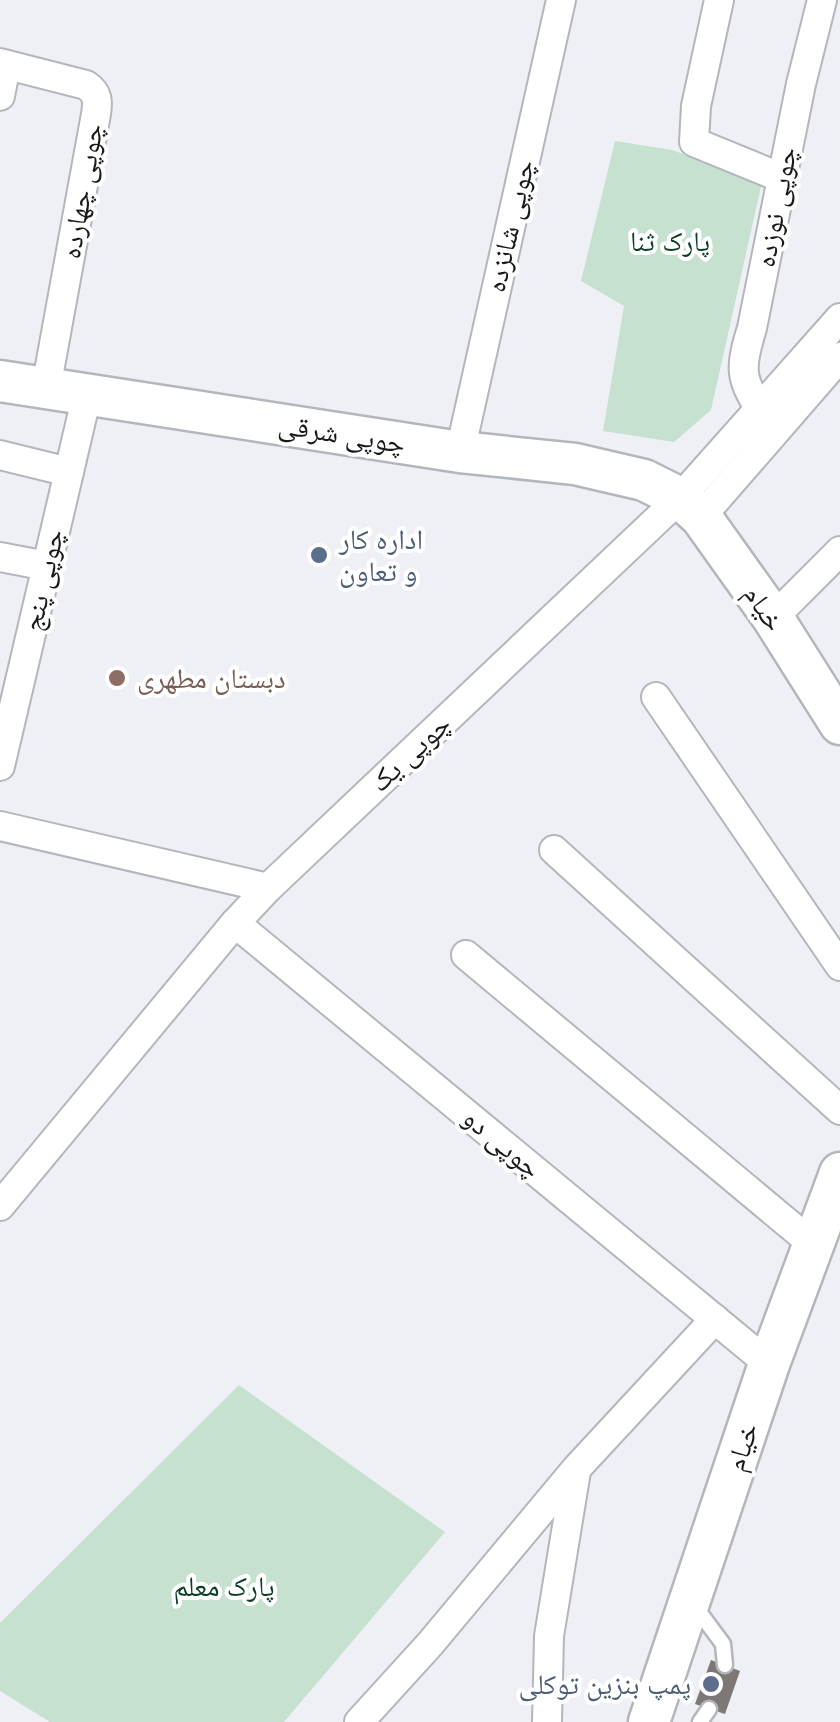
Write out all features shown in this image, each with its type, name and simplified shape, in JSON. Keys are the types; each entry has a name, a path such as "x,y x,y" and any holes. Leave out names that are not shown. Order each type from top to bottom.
{"street":[{"name":"چوپی شانزده","path":"460,452 560,0"},
{"path":"719,0 696,106 694,142 782,178"},
{"name":"چوپی نوزده","path":"761,410 742,378 743,357 822,0"},
{"path":"0,96 3,64"},
{"name":"چوپی چهارده","path":"3,64 86,85 97,97 46,388"},
{"name":"چوپی یک","path":"0,1206 268,888 690,508 761,410 840,318"},
{"path":"690,508 840,358"},
{"name":"چوپی شرقی","path":"0,381 460,452 575,464 644,480 690,508"},
{"name":"چوپی پنج","path":"0,766 12,665 47,566 87,394"},
{"path":"0,454 69,472"},
{"name":"خیام","path":"690,508 772,618 840,724"},
{"path":"772,618 840,551"},
{"path":"0,556 47,566"},
{"path":"656,697 840,966"},
{"path":"0,826 268,888"},
{"path":"554,850 840,1110"},
{"name":"چوپی دو","path":"236,923 770,1364"},
{"path":"466,955 814,1245"},
{"name":"خیام","path":"649,1722 770,1364 840,1173"},
{"path":"359,1722 430,1644 576,1469 715,1319"},
{"path":"546,1722 549,1636 576,1469"}],"lane":[{"path":"690,1599 723,1644 726,1665"},
{"path":"700,1722 709,1709"}],"green space":[{"name":"پارک ثنا","path":"615,141 672,150 762,182 711,410 674,442 603,431 624,306 581,281"},
{"name":"پارک معلم","path":"239,1385 445,1532 284,1722 50,1722 0,1691 0,1623"}],"building":[{"path":"711,1660 740,1671 725,1714 695,1704"}],"place":[{"name":"اداره کار و تعاون","path":"319,555"},
{"name":"دبستان مطهری","path":"117,678"},
{"name":"پمپ بنزین توکلی","path":"711,1684"}]}
